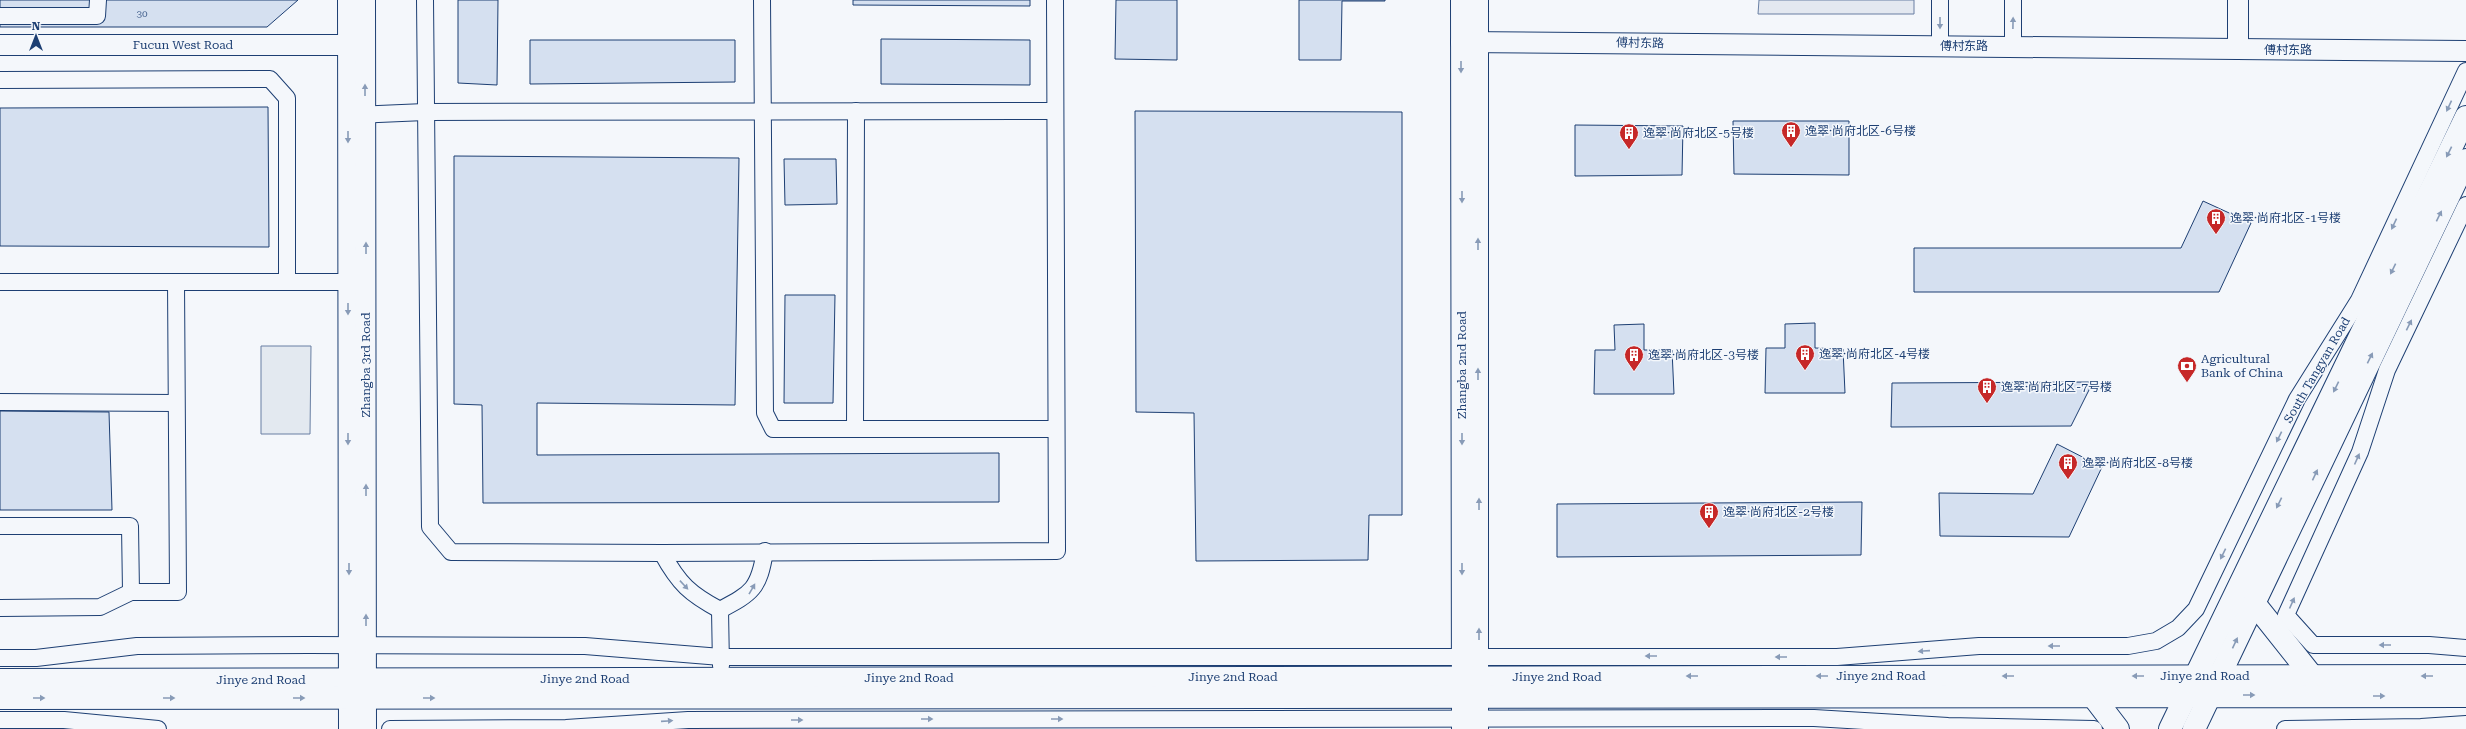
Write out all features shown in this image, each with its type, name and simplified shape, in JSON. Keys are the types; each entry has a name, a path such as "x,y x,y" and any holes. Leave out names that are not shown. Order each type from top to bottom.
{"main road":[{"name":"South Tangyan Road","path":"2170,729 2466,117"},
{"path":"2194,729 2466,160"},
{"path":"2254,603 2312,676"},
{"name":"Jinye 2nd Road","path":"1470,676 2092,695 2191,685 2220,676 2466,676"},
{"name":"Jinye 2nd Road","path":"0,698 357,689 721,677 1470,676 2191,685 2210,695 2466,696"},
{"name":"Jinye 2nd Road","path":"0,680 357,689"},
{"path":"2092,695 2118,729"}],"street":[{"path":"0,16 98,16 98,0"},
{"name":"Zhangba 3rd Road","path":"348,0 357,45"},
{"name":"Zhangba 3rd Road","path":"349,729 357,689 358,645 357,45 365,0"},
{"path":"425,0 430,527 451,552 662,554 765,551 1057,551 1055,0"},
{"path":"762,0 765,413 773,428 1056,429"},
{"name":"Zhangba 2nd Road","path":"1461,0 1470,42"},
{"name":"Zhangba 2nd Road","path":"1470,724 1470,42 1478,0"},
{"path":"1940,0 1940,46"},
{"path":"2013,0 2013,47"},
{"path":"2238,0 2238,49"},
{"name":"傅村东路","path":"1470,42 2466,51"},
{"name":"Fucun West Road","path":"0,45 357,45"},
{"name":"South Tangyan Road","path":"2093,646 2128,646 2156,641 2178,628 2196,609 2297,399 2359,300 2466,71"},
{"path":"0,80 270,79 287,98 287,282"},
{"path":"855,429 856,111"},
{"path":"357,115 426,112 1055,111"},
{"path":"2466,205 2387,370 2360,452 2286,615 2313,645 2429,645 2466,648"},
{"path":"0,282 357,282"},
{"path":"0,608 100,607 131,592 178,592 176,282"},
{"path":"0,402 176,403"},
{"path":"0,526 130,526 131,592"},
{"path":"720,610 750,594 762,570 765,551"},
{"path":"662,554 673,574 693,595 720,610"},
{"path":"720,610 721,677"},
{"name":"Jinye 2nd Road","path":"0,658 36,658 137,646 585,646 721,677"},
{"name":"Jinye 2nd Road","path":"1470,676 1837,657 1979,646 2093,646"},
{"name":"Zhangba 3rd Road","path":"357,689 366,729"},
{"path":"390,729 566,728 688,720 1470,724 1814,718 1948,726 2094,728"},
{"path":"0,720 64,720 158,729"},
{"path":"2285,729 2446,727 2466,724"}],"shaded area":[{"path":"1759,0 1914,0 1914,14 1758,14"},
{"path":"261,346 311,346 310,434 261,434"}],"building":[{"path":"0,0 79,0 79,3 0,2"},
{"path":"0,0 298,0 267,27 0,27"},
{"path":"458,0 498,0 497,85 458,83"},
{"path":"853,0 1030,0 1030,6 853,5"},
{"path":"1116,0 1177,0 1177,60 1115,59"},
{"path":"1299,0 1385,1 1342,1 1341,60 1299,60"},
{"path":"881,39 1030,40 1030,85 881,84"},
{"path":"530,40 735,40 735,82 530,84"},
{"path":"268,107 269,247 0,246 0,108"},
{"path":"1135,111 1402,112 1402,515 1369,515 1368,560 1196,561 1194,413 1136,412"},
{"name":"逸翠·尚府北区-6号楼","path":"1733,121 1849,121 1849,175 1734,174"},
{"name":"逸翠·尚府北区-5号楼","path":"1575,125 1683,126 1682,175 1575,176"},
{"path":"454,156 739,158 735,405 537,403 537,455 999,453 999,502 483,503 482,405 454,404"},
{"path":"784,159 836,159 837,204 785,205"},
{"name":"逸翠·尚府北区-1号楼","path":"2203,201 2251,223 2219,292 1914,292 1914,248 2181,248"},
{"path":"785,295 835,295 833,403 784,403"},
{"name":"逸翠·尚府北区-4号楼","path":"1815,323 1815,348 1843,349 1845,393 1765,393 1766,348 1785,348 1785,324"},
{"name":"逸翠·尚府北区-3号楼","path":"1644,324 1644,350 1672,350 1674,394 1594,394 1595,350 1615,350 1614,325"},
{"name":"逸翠·尚府北区-7号楼","path":"2093,382 2071,426 1891,427 1892,383"},
{"path":"0,411 109,412 112,510 0,510"},
{"name":"逸翠·尚府北区-8号楼","path":"2057,444 2102,467 2069,537 1940,536 1939,493 2033,494"},
{"name":"逸翠·尚府北区-2号楼","path":"1862,502 1861,555 1557,557 1557,504"}],"place":[{"name":"逸翠·尚府北区-6号楼","path":"1791,148"},
{"name":"逸翠·尚府北区-5号楼","path":"1629,150"},
{"name":"逸翠·尚府北区-1号楼","path":"2216,235"},
{"name":"逸翠·尚府北区-4号楼","path":"1805,371"},
{"name":"逸翠·尚府北区-3号楼","path":"1634,372"},
{"name":"Agricultural Bank of China","path":"2187,383"},
{"name":"逸翠·尚府北区-7号楼","path":"1987,404"},
{"name":"逸翠·尚府北区-8号楼","path":"2068,480"},
{"name":"逸翠·尚府北区-2号楼","path":"1709,529"}]}
